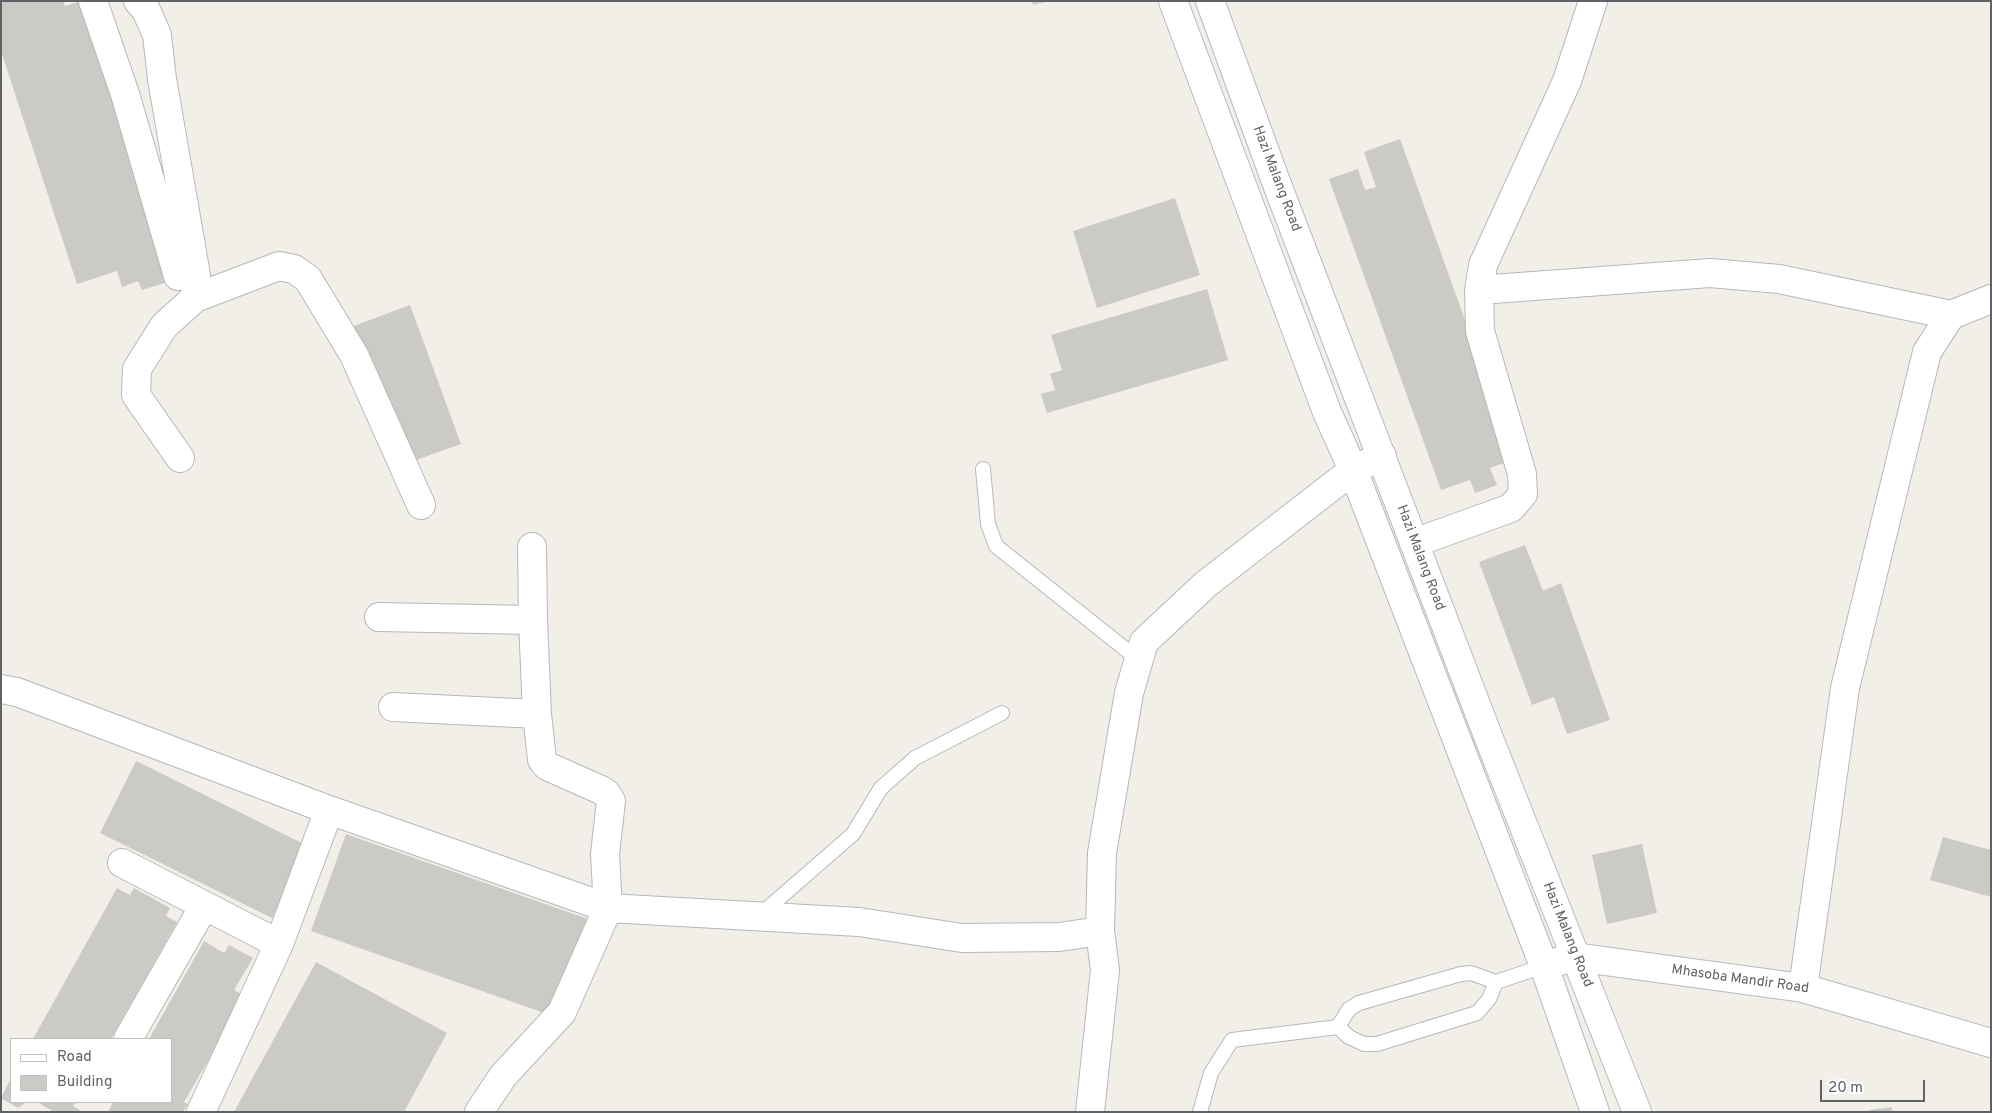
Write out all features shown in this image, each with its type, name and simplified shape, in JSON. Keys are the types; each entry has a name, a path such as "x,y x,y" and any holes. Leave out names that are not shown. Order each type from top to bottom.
{"street":[{"path":"93,1 125,94 178,276"},
{"path":"138,1 146,10 157,35 162,79 196,275 195,298"},
{"path":"1173,1 1327,412 1353,470 1544,966 1595,1112"},
{"name":"Hazi Malang Road","path":"1210,1 1282,198 1414,543 1637,1112"},
{"path":"1414,543 1511,508 1523,494 1522,474 1480,331 1479,290 1483,265 1567,81 1593,1"},
{"path":"180,458 136,395 137,369 164,326 195,298 279,266 294,269 308,279 354,355 421,505"},
{"path":"1479,290 1710,273 1779,279 1951,315"},
{"path":"1803,988 1845,688 1927,352 1951,315 1991,298"},
{"path":"1090,1112 1105,970 1100,931 1102,853 1129,693 1144,642 1206,584 1353,470 1382,456"},
{"path":"479,1112 502,1076 562,1012 608,908 605,854 611,801 606,793 601,790 547,766 542,760 537,714 532,546"},
{"path":"379,618 533,620"},
{"path":"1,689 18,692 329,810 608,908 859,922 962,938 1059,937 1100,931"},
{"path":"393,707 537,714"},
{"path":"201,1112 279,944 329,810"},
{"path":"122,863 279,944"},
{"path":"129,1038 204,906"},
{"name":"Mhasoba Mandir Road","path":"1544,966 1575,957 1803,988 1991,1043"}],"lane":[{"path":"983,469 988,524 996,546 1139,660"},
{"path":"760,916 853,834 881,788 915,758 1002,713"},
{"path":"1338,1027 1349,1009 1359,1003 1462,974 1471,973 1496,982 1544,966"},
{"path":"1200,1112 1211,1073 1232,1040 1338,1027 1349,1037 1364,1044 1377,1044 1477,1014 1489,1000 1496,982"}],"building":[{"path":"1,1 63,1 65,6 81,1 174,280 142,290 138,281 122,287 117,271 77,284 1,51"},
{"path":"1032,1 1045,1 1045,2 1033,5"},
{"path":"1400,139 1515,459 1490,468 1497,485 1475,493 1470,480 1441,490 1329,179 1358,169 1365,190 1376,187 1364,152"},
{"path":"1175,198 1200,275 1097,308 1073,231"},
{"path":"1207,289 1228,360 1047,413 1041,394 1055,390 1050,374 1062,370 1051,335"},
{"path":"410,305 461,444 405,464 354,326"},
{"path":"1525,545 1543,591 1561,583 1610,720 1567,734 1554,697 1532,705 1479,562"},
{"path":"136,761 308,846 272,918 100,833"},
{"path":"346,834 588,919 553,1016 311,931"},
{"path":"1943,837 1991,850 1991,897 1930,880"},
{"path":"1642,844 1657,913 1607,924 1592,855"},
{"path":"117,888 130,895 134,888 170,908 166,916 177,922 112,1038 34,1038"},
{"path":"204,941 224,953 229,945 253,958 234,990 241,994 235,1006 238,1009 184,1102 188,1104 183,1112 108,1112 112,1103 172,1103 172,1038 150,1038"},
{"path":"316,962 447,1033 404,1112 234,1112"},
{"path":"10,1080 10,1103 26,1103 18,1108 1,1098"},
{"path":"39,1103 75,1103 73,1106 83,1112 54,1112"},
{"path":"1892,1107 1892,1112 1869,1112 1869,1110"}]}
